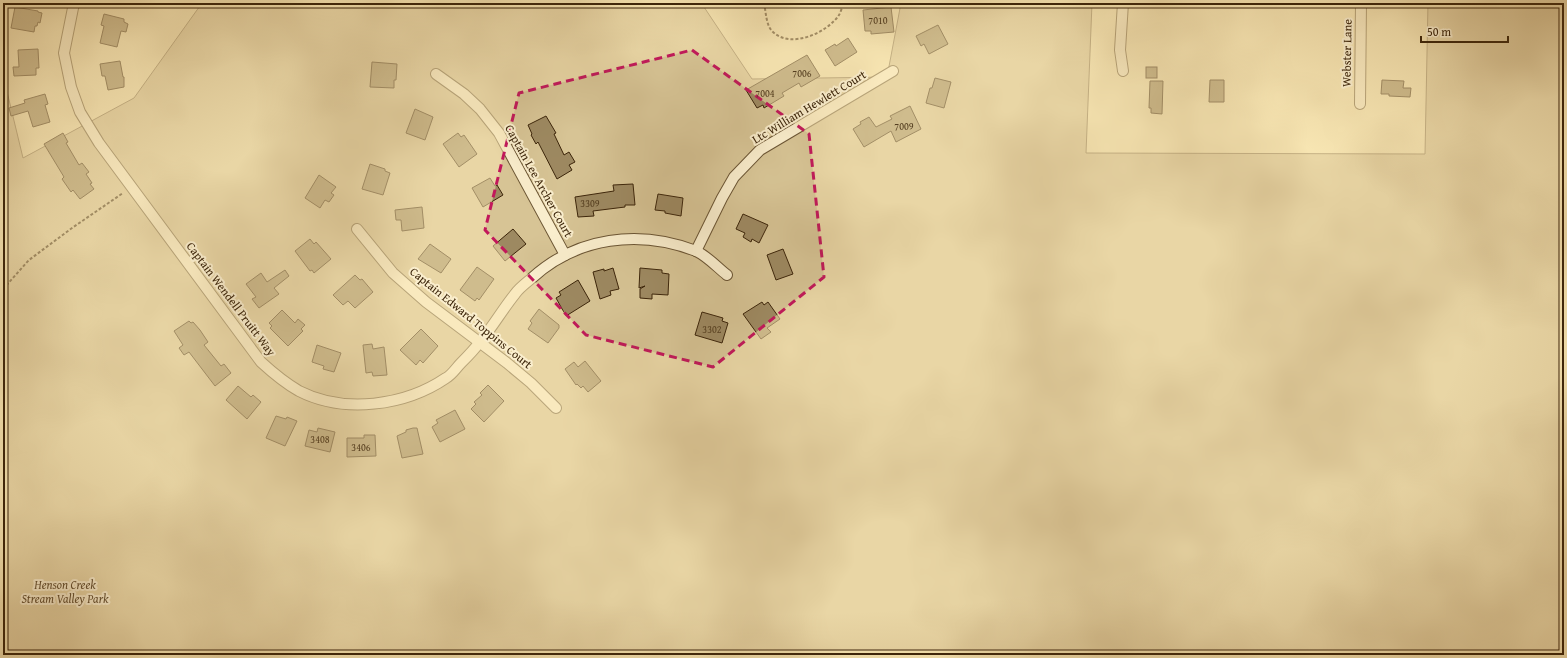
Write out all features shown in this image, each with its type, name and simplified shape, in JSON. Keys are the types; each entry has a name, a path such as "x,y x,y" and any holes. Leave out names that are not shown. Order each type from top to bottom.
{"street":[{"name":"Captain Wendell Pruitt Way","path":"74,3 64,53 71,87 80,112 99,142 261,362 279,378 300,391 324,400 353,405 386,402 417,394 447,378 480,343 515,293 546,265 565,255 596,243 628,238 660,241 696,252 727,274"},
{"path":"1123,3 1120,50 1123,71"},
{"name":"Webster Lane","path":"1360,104 1361,3"},
{"name":"Ltc William Hewlett Court","path":"696,252 722,198 734,177 760,150 893,71"},
{"name":"Captain Lee Archer Court","path":"436,74 464,94 480,109 499,133 565,255"},
{"name":"Captain Edward Toppins Court","path":"357,229 394,273 426,302 507,362 556,408"}],"path":[{"path":"764,3 772,32 782,38 793,40 818,33 831,24 839,15 843,3"},
{"path":"3,289 29,260 72,228 132,187"}],"highlighted area":[{"path":"692,50 809,134 824,277 713,367 586,335 485,230 519,93"}],"green space":[{"name":"Henson Creek Stream Valley Park","path":"202,3 704,3 704,7 752,79 887,77 901,3 1092,3 1086,153 1425,154 1428,3 1564,3 1564,655 3,655 3,75 23,158 134,98"}],"building":[{"path":"15,7 42,13 40,23 38,22 37,26 35,26 34,32 11,28"},
{"path":"891,7 894,32 871,34 871,31 865,31 863,10"},
{"path":"104,14 124,19 124,22 128,24 126,32 121,31 117,47 100,43 104,26 101,25"},
{"path":"938,25 948,44 929,54 924,44 921,46 916,36"},
{"path":"848,38 857,52 835,66 825,50 835,44 836,46"},
{"path":"38,49 39,68 36,68 36,75 14,76 13,67 19,67 18,50"},
{"path":"807,55 820,76 801,87 799,83 782,93 784,96 764,108 763,105 757,108 746,90"},
{"path":"120,61 124,77 124,87 108,90 105,76 102,76 100,64"},
{"path":"372,62 397,64 394,88 370,87"},
{"path":"1146,67 1157,67 1157,78 1146,78"},
{"path":"935,78 951,82 944,108 926,103 930,88 932,88"},
{"path":"1210,80 1224,80 1224,102 1209,102"},
{"path":"1382,80 1404,81 1403,88 1411,88 1410,97 1381,94"},
{"path":"1150,81 1163,81 1162,114 1151,113 1151,108 1149,108"},
{"path":"45,94 48,104 45,105 50,122 33,127 28,111 11,116 9,108 25,103 24,100"},
{"path":"910,106 921,129 896,142 891,131 864,147 853,129 861,124 860,122 869,117 876,127 892,119 890,116"},
{"path":"415,109 433,117 425,140 406,133"},
{"path":"546,116 556,133 554,134 564,155 569,152 575,162 569,165 572,170 557,179 538,142 536,144 531,135 532,134 528,125"},
{"path":"63,133 68,142 66,143 79,165 82,163 89,172 86,174 94,189 80,199 73,190 71,192 62,179 64,177 44,144"},
{"path":"458,133 461,137 464,135 477,154 459,167 443,144"},
{"path":"370,164 385,169 385,171 390,173 383,195 362,189"},
{"path":"319,175 336,187 331,193 334,195 329,202 325,200 320,208 305,198"},
{"path":"490,178 495,186 497,185 503,195 483,207 472,188"},
{"path":"633,184 635,205 625,205 625,207 593,211 594,216 578,217 575,197 614,191 613,185"},
{"path":"658,194 683,198 681,216 665,213 665,211 655,210"},
{"path":"422,207 424,228 402,231 401,220 396,220 395,210"},
{"path":"743,214 768,225 759,243 752,239 751,242 743,237 745,233 736,229"},
{"path":"513,229 526,244 505,261 493,246"},
{"path":"310,239 314,244 316,242 331,259 314,273 312,270 310,271 295,251"},
{"path":"430,244 451,259 441,273 418,259"},
{"path":"783,249 793,274 776,280 767,255"},
{"path":"477,267 494,279 479,300 477,298 475,301 460,290"},
{"path":"613,268 619,289 610,291 611,295 600,299 593,272"},
{"path":"640,268 662,270 662,273 669,274 668,295 652,294 652,299 640,298 640,289 645,286 639,288"},
{"path":"285,270 289,276 274,288 279,294 259,308 252,299 256,297 246,284 261,273 267,282"},
{"path":"355,275 360,280 362,279 373,292 355,308 348,301 343,305 333,295"},
{"path":"578,280 590,301 566,316 556,298 561,295 559,292"},
{"path":"762,302 764,305 768,302 780,319 767,328 771,332 761,339 743,314"},
{"path":"539,309 559,325 559,328 548,343 528,329 532,323 530,321"},
{"path":"282,310 295,323 298,319 305,325 301,329 303,331 288,346 270,328 272,326 269,323"},
{"path":"702,312 723,318 722,321 728,323 722,343 695,335"},
{"path":"189,321 191,323 193,322 208,342 204,345 221,366 224,364 231,373 215,386 189,352 184,355 179,348 183,345 174,331"},
{"path":"421,329 438,346 423,363 420,360 416,365 400,350"},
{"path":"372,344 373,349 384,347 387,375 373,376 372,372 366,373 363,345"},
{"path":"317,345 341,353 334,372 323,369 324,366 312,362"},
{"path":"585,361 601,381 588,392 583,386 581,388 577,384 576,385 565,369 574,362 578,367"},
{"path":"488,385 504,401 484,422 471,409 476,404 474,402 482,395 480,393"},
{"path":"238,386 251,397 253,395 261,402 247,419 226,400"},
{"path":"455,410 465,429 440,442 432,427 438,423 436,420"},
{"path":"276,416 286,419 287,417 297,421 285,446 266,438"},
{"path":"318,428 335,432 330,452 305,446 309,430 317,432"},
{"path":"417,428 423,454 402,458 397,436 406,432 406,430"},
{"path":"364,435 375,435 376,456 347,457 347,438 364,438"}]}
